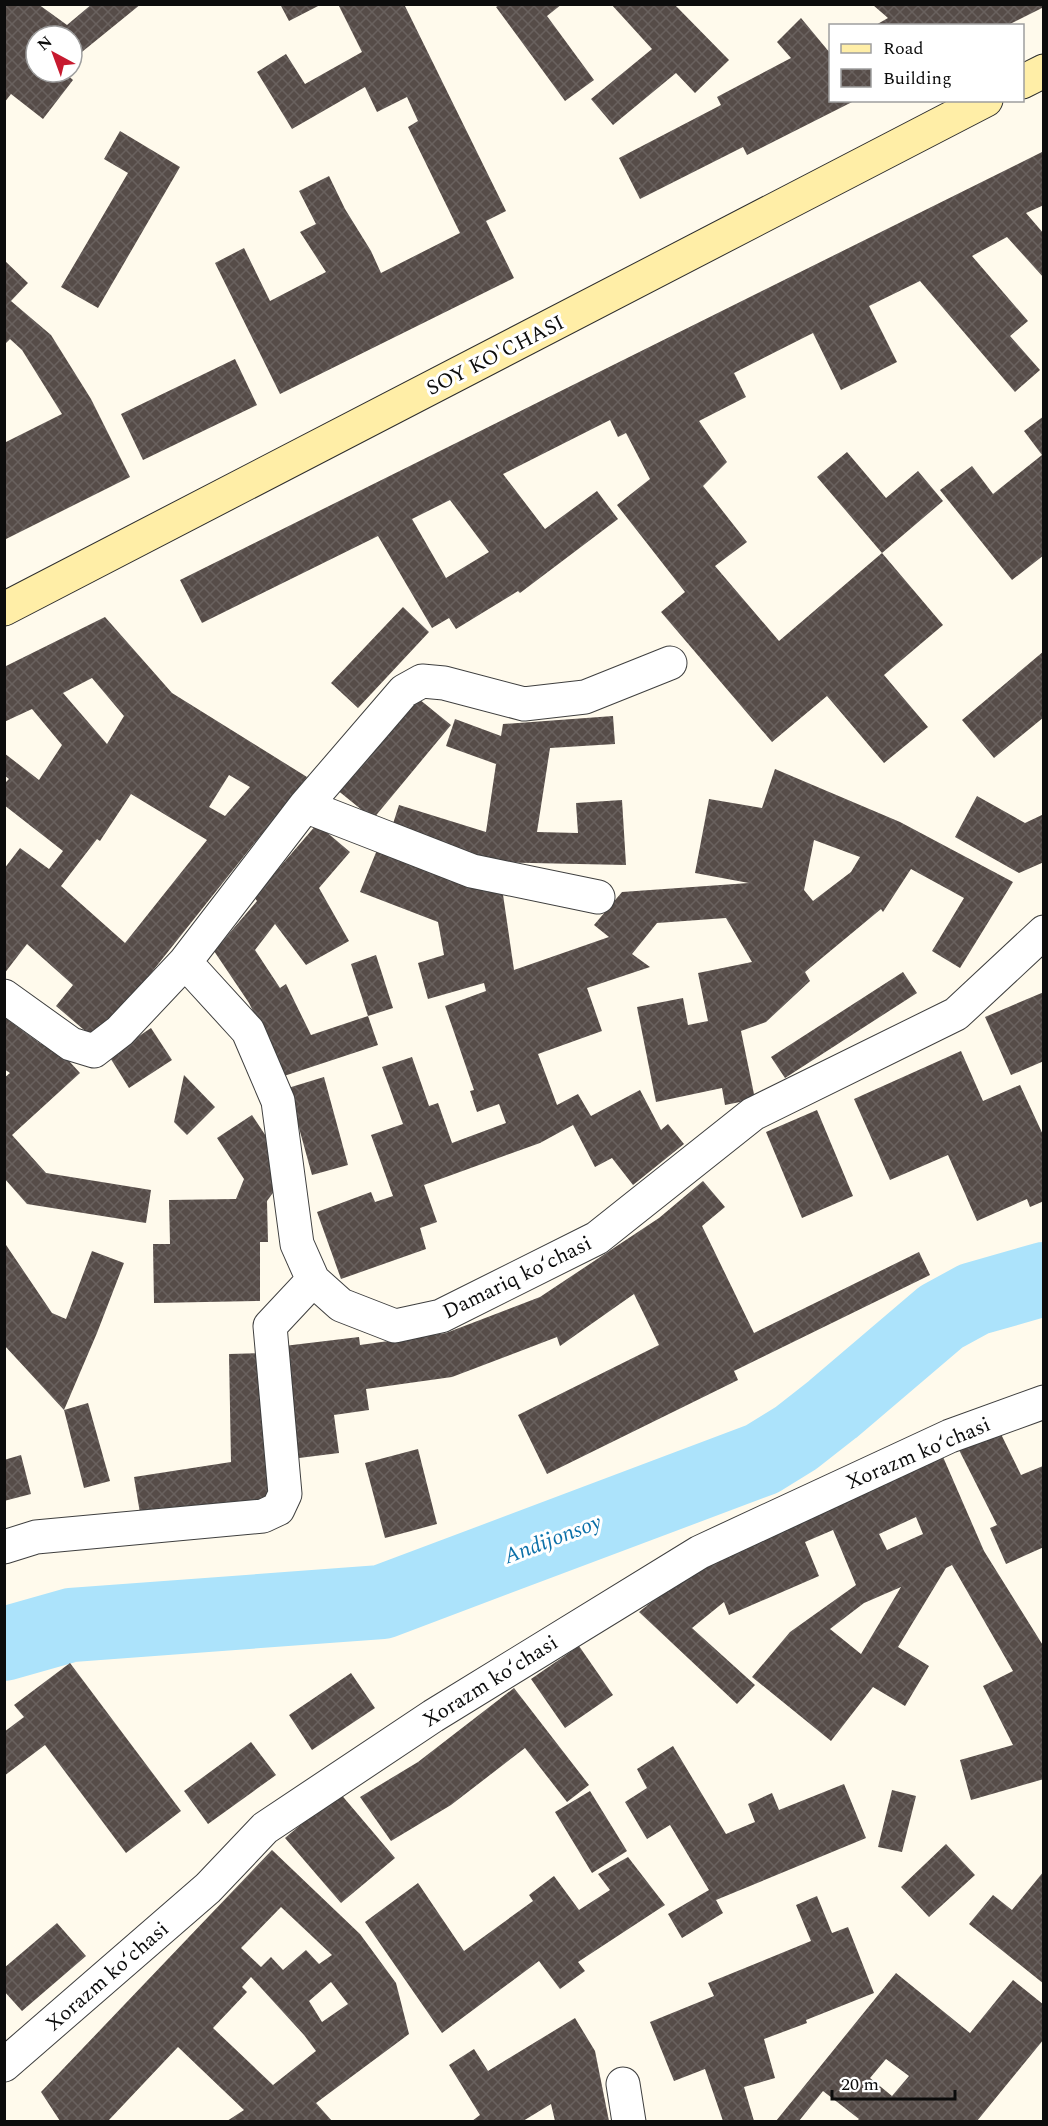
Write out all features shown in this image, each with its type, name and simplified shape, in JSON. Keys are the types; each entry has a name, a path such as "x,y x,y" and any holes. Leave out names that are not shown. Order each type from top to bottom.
{"main road":[{"path":"1024,81 1044,71"},
{"name":"SOY KO'CHASI","path":"4,609 982,102"}],"street":[{"path":"4,996 71,1044 94,1051 120,1031 184,962 305,806 404,691 422,681 444,684 524,704 585,697 670,663"},
{"path":"305,806 472,871 598,897"},
{"name":"Damariq koʻchasi","path":"184,962 248,1031 278,1101 297,1244 313,1280 341,1305 395,1326 441,1316 597,1238 753,1114 956,1014 1044,932"},
{"path":"4,1547 36,1537 263,1516 278,1509 285,1494 270,1326 313,1280"},
{"name":"Xorazm koʻchasi","path":"4,2065 208,1888 265,1828 433,1716 700,1552 950,1437 1044,1402"},
{"path":"623,2084 629,2121"}],"building":[{"path":"4,4 38,4 66,24 24,24 24,84 70,84 43,119 11,94 4,103"},
{"path":"92,4 141,4 84,50 84,24 68,24"},
{"path":"280,4 322,4 289,21"},
{"path":"338,4 404,4 506,211 486,221 514,278 280,394 215,263 244,248 270,301 326,272 300,232 316,224 299,191 329,176 381,273 460,233 408,127 418,121 407,97 377,112 365,87 292,129 257,72 286,54 305,84 362,52"},
{"path":"501,4 562,4 547,16 594,80 565,101 496,7"},
{"path":"611,4 674,4 729,60 695,93 676,73 613,125 591,99 652,49"},
{"path":"873,5 1044,5 1010,24 878,24 888,18"},
{"path":"801,18 829,52 829,102 852,102 747,155 743,147 640,199 619,158 721,105 717,97 791,58 777,42"},
{"path":"120,131 180,167 98,308 61,287 128,173 104,159"},
{"path":"1044,151 1044,205 1026,213 1044,234 1044,278 1007,237 972,256 1028,321 1010,336 1040,370 1015,392 920,281 869,306 897,362 841,390 813,333 734,373 746,397 699,421 727,462 703,486 747,542 715,566 779,641 882,553 943,625 884,675 928,727 884,763 827,696 772,742 661,612 685,592 617,505 650,479 626,433 618,437 610,420 503,474 545,529 597,491 618,519 520,593 518,591 456,629 449,618 432,628 378,536 202,623 180,580","holes":["450,500 489,552 446,578 412,519"]},
{"path":"4,260 28,283 11,301 51,335 91,399 130,477 4,540 4,443 62,414 22,350 10,339 4,345"},
{"path":"235,359 257,405 143,460 121,414"},
{"path":"1044,416 1044,555 1012,580 940,490 972,466 993,494 1042,455 1024,431"},
{"path":"847,452 886,498 918,471 943,501 882,553 817,477"},
{"path":"403,607 429,632 358,708 331,683"},
{"path":"105,617 172,693 307,777 97,1041 56,1006 73,985 27,944 4,974 4,869 20,848 49,869 63,851 4,805 4,784 9,779 4,775 4,753 39,780 62,745 32,709 4,722 4,667","holes":["92,678 124,716 107,744 63,693","229,775 250,787 225,816 209,807","131,794 207,840 125,943 61,886 97,839 100,841"]},
{"path":"1044,651 1044,717 994,758 962,720"},
{"path":"414,695 451,725 373,819 336,789"},
{"path":"613,716 615,744 550,748 537,832 578,833 576,803 622,800 626,865 481,862 390,833 399,805 486,832 496,764 446,746 455,719 501,736 503,724"},
{"path":"775,769 900,822 1013,882 960,968 932,951 964,898 911,869 883,912 881,909 805,972 810,981 766,1022 741,1031 755,1099 725,1105 722,1088 656,1102 637,1007 683,998 688,1025 708,1021 698,973 752,962 726,918 657,923 632,954 650,967 587,988 602,1031 538,1054 557,1105 578,1094 591,1116 640,1090 661,1130 668,1124 684,1144 633,1185 612,1158 595,1167 573,1125 540,1143 424,1185 437,1222 420,1228 426,1249 341,1279 317,1212 371,1192 375,1202 393,1196 371,1135 403,1124 382,1067 412,1057 429,1106 438,1103 452,1143 506,1123 499,1104 477,1112 470,1091 474,1090 445,1006 486,991 484,983 428,999 418,963 444,955 438,922 360,892 377,850 501,881 514,970 609,937 594,925 622,892 749,883 695,873 709,799 762,808","holes":["814,840 860,857 851,872 813,901 804,890"]},
{"path":"977,796 1025,823 1044,814 1044,862 1019,873 955,837"},
{"path":"317,824 350,852 319,888 349,941 306,965 275,924 255,950 280,988 286,984 311,1035 368,1016 378,1045 284,1076 249,1003 214,951 257,901 254,897"},
{"path":"376,955 393,1008 368,1016 351,964"},
{"path":"903,972 917,993 785,1078 771,1057"},
{"path":"1044,992 1044,1061 1011,1075 985,1017"},
{"path":"4,1017 41,1044 48,1038 80,1073 12,1135 46,1173 151,1190 146,1223 27,1204 4,1178 4,1078 10,1073 4,1069"},
{"path":"151,1028 172,1060 129,1088 109,1056"},
{"path":"961,1051 983,1101 1020,1085 1044,1137 1044,1201 1030,1207 1027,1199 977,1221 948,1155 890,1180 854,1099"},
{"path":"184,1075 215,1107 187,1135 174,1122"},
{"path":"324,1077 348,1165 312,1175 288,1088"},
{"path":"817,1110 853,1196 802,1218 766,1132"},
{"path":"252,1115 279,1156 275,1190 267,1201 268,1242 260,1242 260,1301 154,1303 153,1244 170,1244 169,1200 236,1199 244,1179 217,1138"},
{"path":"703,1181 725,1207 702,1226 754,1333 919,1252 930,1275 734,1371 738,1380 547,1474 518,1415 659,1345 634,1294 560,1346 557,1337 452,1377 366,1389 369,1410 334,1415 339,1453 299,1458 284,1346 359,1337 360,1345 446,1333 540,1297 659,1218"},
{"path":"4,1242 52,1313 66,1319 92,1251 124,1263 64,1410 4,1345"},
{"path":"266,1353 270,1499 141,1519 134,1477 231,1462 229,1354"},
{"path":"88,1403 110,1481 84,1488 64,1410"},
{"path":"998,1428 1021,1475 1043,1466 1044,1468 1044,1547 1006,1564 990,1528 997,1525 958,1448"},
{"path":"418,1449 437,1524 385,1538 365,1463"},
{"path":"940,1450 984,1551 1044,1647 1044,1779 971,1800 960,1760 1013,1745 983,1686 1013,1671 952,1565 946,1568 898,1647 929,1666 905,1706 873,1687 831,1741 752,1677 790,1632 856,1585 833,1530 805,1542 819,1576 729,1615 724,1602 692,1628 755,1685 737,1704 639,1612 705,1559","holes":["916,1517 923,1534 887,1550 879,1534","901,1587 861,1654 830,1629 864,1603"]},
{"path":"21,1455 31,1494 4,1501 4,1460"},
{"path":"579,1646 613,1695 565,1728 531,1679"},
{"path":"70,1663 181,1811 126,1853 45,1745 4,1776 4,1732 24,1717 14,1705"},
{"path":"351,1673 375,1708 312,1750 289,1715"},
{"path":"514,1688 589,1785 567,1802 525,1748 451,1805 391,1841 360,1797 418,1762"},
{"path":"251,1742 276,1775 208,1824 184,1791"},
{"path":"673,1746 726,1834 755,1822 748,1804 772,1793 779,1810 844,1784 866,1838 716,1900 723,1913 682,1938 668,1914 709,1890 670,1825 647,1839 625,1802 647,1788 637,1769"},
{"path":"892,1790 916,1796 902,1852 878,1847"},
{"path":"590,1791 627,1851 592,1873 555,1812"},
{"path":"339,1792 395,1858 341,1903 285,1838"},
{"path":"946,1844 975,1875 929,1917 901,1887"},
{"path":"272,1850 360,1934 396,1983 409,2034 316,2103 332,2121 227,2121 244,2110 178,2047 108,2121 60,2121 41,2092","holes":["281,1907 332,1955 319,1964 306,1950 283,1970 271,1957 261,1967 241,1948","251,1977 316,2051 273,2085 213,2028 247,1992 242,1987","331,1982 348,2004 322,2022 309,2001"]},
{"path":"628,1857 665,1905 578,1962 585,1971 560,1989 539,1961 442,2033 365,1922 418,1883 464,1951 533,1901 529,1895 554,1876 579,1910 610,1890 598,1874"},
{"path":"1044,1871 1044,1984 969,1924 993,1895 1012,1910"},
{"path":"817,1896 832,1933 848,1927 874,1993 806,2020 807,2023 764,2039 775,2078 744,2087 754,2121 723,2121 705,2069 674,2081 650,2022 714,1996 708,1983 811,1941 796,1905"},
{"path":"57,1923 86,1956 22,2011 4,1991 4,1968"},
{"path":"896,1973 970,2033 1013,1980 1044,2005 1044,2039 977,2121 857,2121 859,2119 823,2091 799,2121 776,2121","holes":["886,2059 909,2076 892,2096 870,2078"]},
{"path":"575,2018 595,2051 609,2121 555,2121 551,2104 523,2121 472,2121 480,2115 449,2065 474,2049 488,2071"}],"waterway":[{"name":"Andijonsoy","path":"4,1644 71,1625 382,1602 762,1459 796,1438 833,1409 941,1317 974,1299 1044,1279"}]}
